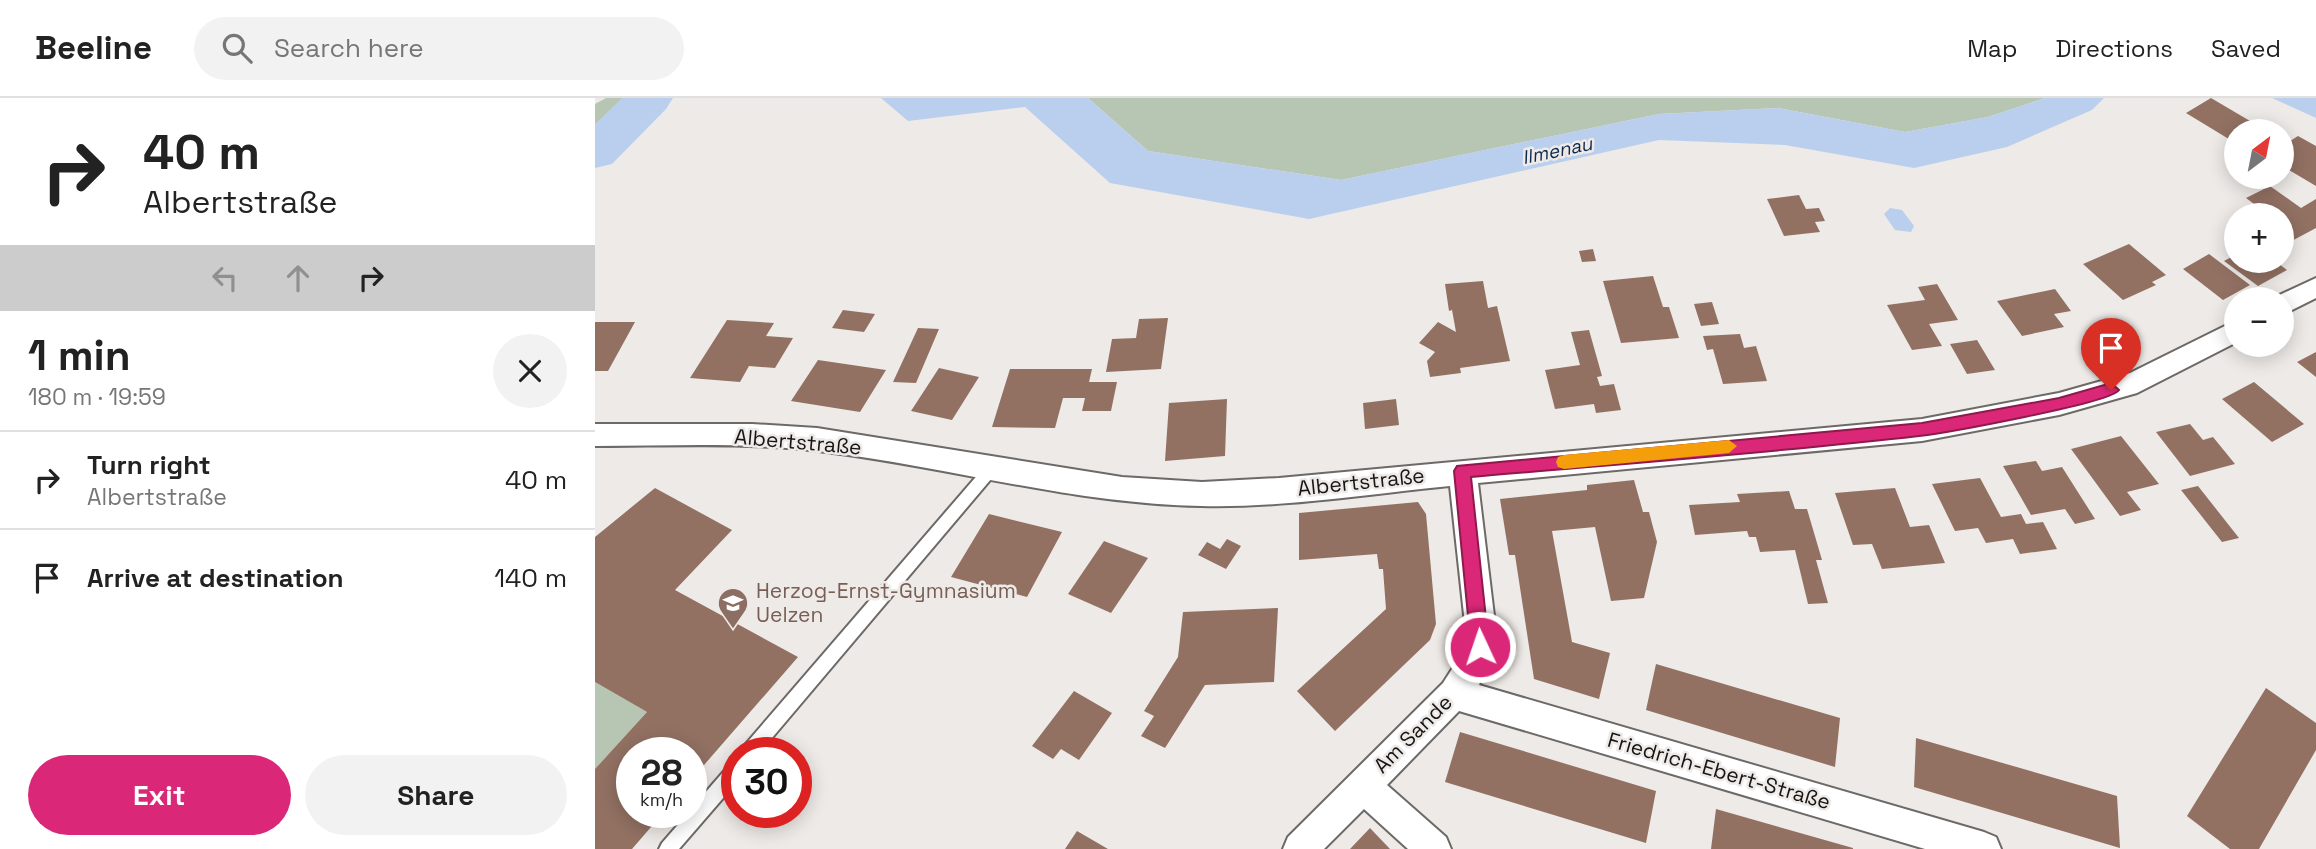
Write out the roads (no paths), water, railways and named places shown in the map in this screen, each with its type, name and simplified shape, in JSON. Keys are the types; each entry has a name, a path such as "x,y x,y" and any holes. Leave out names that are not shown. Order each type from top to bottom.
{"street":[{"path":"2294,299 2316,287"},
{"name":"Albertstraße","path":"595,435 752,435 817,439 1122,489 1202,494 1279,490 1936,427 2059,404 2137,383 2224,337"},
{"name":"Am Sande","path":"1300,849 1454,694 1471,672 1480,647 1462,471"},
{"name":"Friedrich-Ebert-Straße","path":"1454,694 1984,849"},
{"path":"1362,785 1434,849"}],"lane":[{"path":"763,737 992,468"},
{"path":"668,849 721,788"}],"water":[{"path":"881,98 1088,98 1148,151 1341,180 1659,114 1778,108 1905,132 1988,117 2045,98 2104,98 2092,110 2007,147 1914,168 1785,145 1659,140 1309,219 1110,183 1025,107 908,121"},
{"path":"2272,98 2316,98 2316,118"},
{"path":"1890,208 1902,210 1914,226 1911,232 1895,230 1884,214"}],"waterway":[{"name":"Ilmenau","path":"595,152 650,98"}],"place":[{"name":"Herzog-Ernst-Gymnasium Uelzen","path":"733,630"}]}
